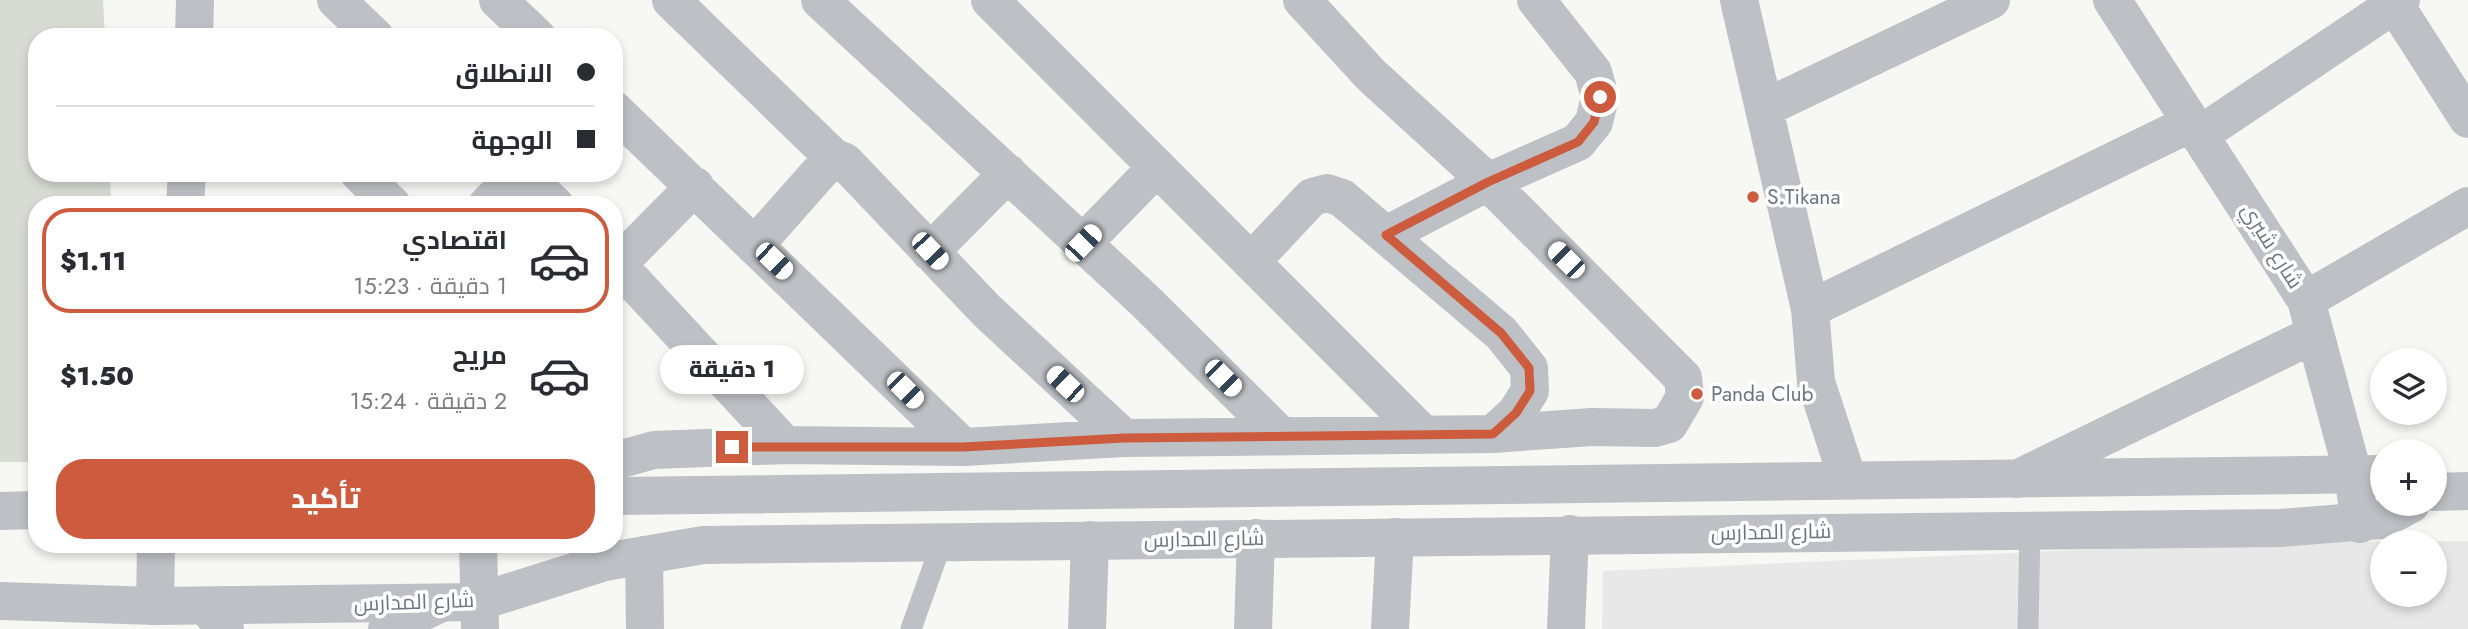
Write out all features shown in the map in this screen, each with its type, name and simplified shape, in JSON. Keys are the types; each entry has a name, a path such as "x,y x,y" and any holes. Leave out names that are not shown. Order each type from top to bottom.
{"street":[{"path":"336,0 366,28"},
{"path":"498,0 528,28"},
{"path":"671,0 833,157 845,162 987,311 1124,438"},
{"path":"820,0 991,161 1008,173 1083,243 1281,436 1291,436"},
{"path":"990,0 1423,433"},
{"path":"623,453 785,446 963,447 1124,438 1493,434 1592,427 1655,428 1669,424 1676,416 1686,388 1683,378 1488,182 1371,75 1302,0"},
{"path":"1386,235 1488,182 1578,142 1594,122 1600,97 1593,72 1536,0"},
{"path":"1739,0 1810,309 1816,382 1848,480"},
{"path":"1765,108 1991,0"},
{"name":"شارع شيري","path":"2112,0 2196,129 2310,317 2367,474 2360,524"},
{"path":"1810,309 2196,129 2396,1 2468,119"},
{"path":"623,118 756,244 963,447"},
{"path":"756,244 833,157"},
{"path":"1083,243 1157,167"},
{"path":"930,251 1008,173"},
{"path":"368,182 383,196"},
{"path":"496,196 510,182"},
{"path":"530,182 545,196"},
{"path":"623,255 695,186"},
{"path":"1251,262 1312,197 1327,193 1342,198 1501,333 1529,368 1530,391 1516,413 1493,434"},
{"path":"2018,479 2310,317 2468,206"},
{"path":"623,270 785,446"},
{"path":"623,496 2367,474"},
{"path":"0,511 28,510"},
{"name":"شارع المدارس","path":"0,601 155,606 216,617 439,604 479,615 540,580 644,555 703,545 2280,528 2360,524 2392,516"},
{"path":"1566,629 1570,534"},
{"path":"1390,629 1395,537"},
{"path":"1253,629 1256,538"},
{"path":"1087,629 1090,540"},
{"path":"155,606 156,553"},
{"path":"478,553 479,615"},
{"path":"644,555 645,629"},
{"path":"387,629 439,604"}],"lane":[{"path":"2028,629 2030,530"},
{"path":"911,629 942,542"}],"shaded area":[{"path":"0,0 103,0 105,28 28,28 28,182 110,182 111,196 28,196 28,462 0,462"},
{"path":"2370,541 2370,607 2447,607 2447,541 2468,541 2468,629 1602,629 1603,571 2261,542"}],"place":[{"name":"S.Tikana","path":"1753,197"},
{"name":"Panda Club","path":"1697,394"}],"route":[{"path":"732,447 963,447 1124,438 1493,434 1516,413 1530,391 1529,368 1501,333 1386,235 1488,182 1578,142 1594,122 1600,97"}]}
